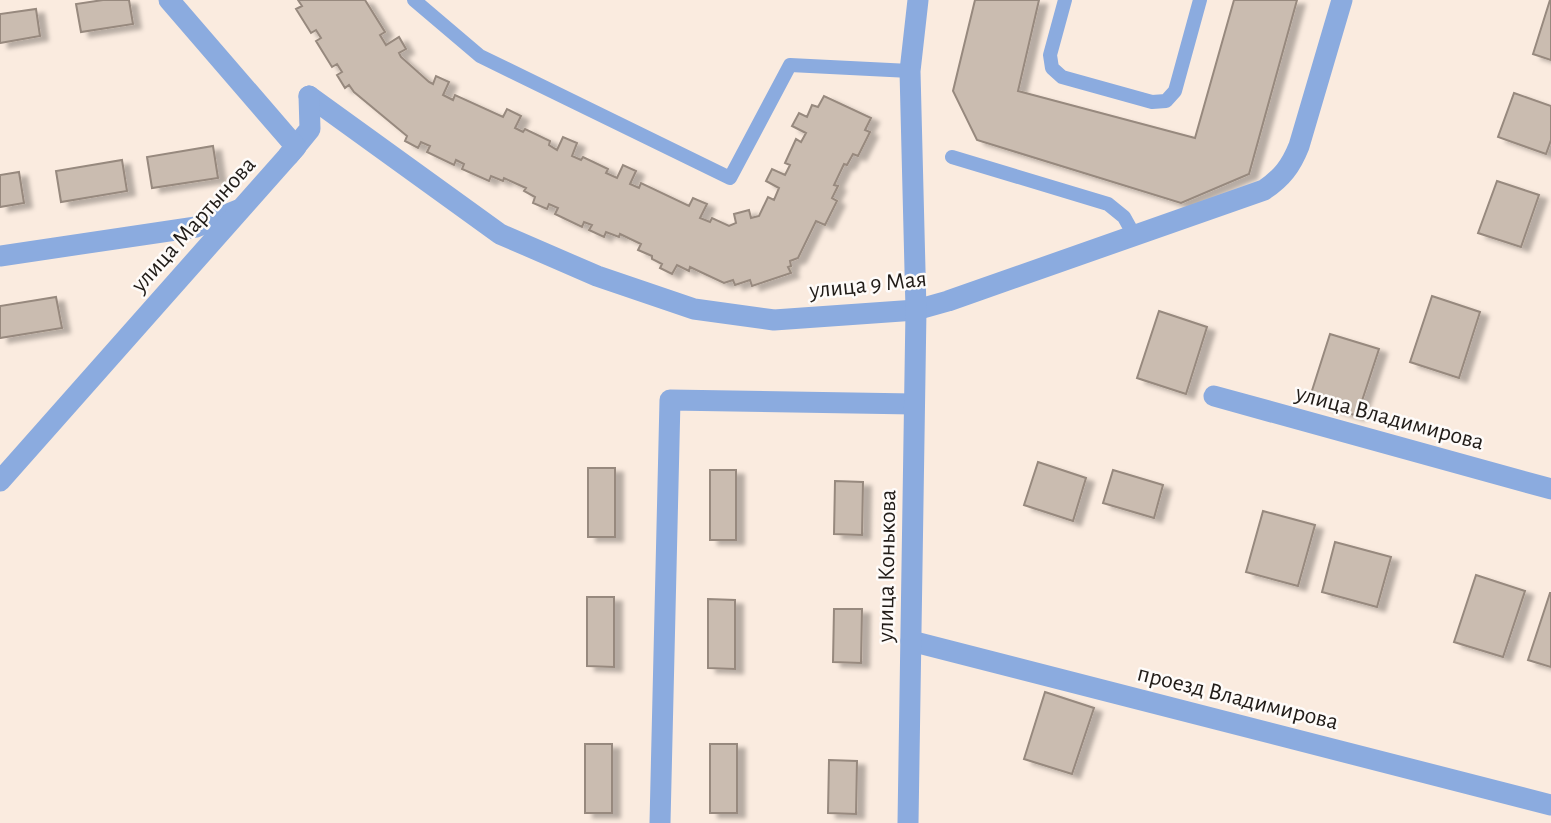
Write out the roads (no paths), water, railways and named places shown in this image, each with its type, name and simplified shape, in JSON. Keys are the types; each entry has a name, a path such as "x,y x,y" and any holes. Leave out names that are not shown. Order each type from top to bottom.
{"street":[{"path":"169,0 296,147"},
{"name":"улица Конькова","path":"908,823 916,310 910,71 918,0"},
{"name":"улица 9 Мая","path":"310,129 309,96 499,234 597,276 694,309 774,320 916,310 1264,190 1279,180 1292,164 1299,146 1342,0"},
{"name":"улица Мартынова","path":"0,481 242,208 248,206 310,129"},
{"path":"0,256 196,227 242,208"},
{"name":"улица Владимирова","path":"1214,396 1551,489"},
{"path":"660,823 670,400 915,404"},
{"name":"проезд Владимирова","path":"911,641 1551,805"}],"lane":[{"path":"414,0 481,56 730,178 790,65 910,71"},
{"path":"1065,0 1050,55 1052,68 1062,77 1152,102 1166,100 1175,91 1200,0"},
{"path":"952,157 1108,204 1124,217 1134,235"}]}
